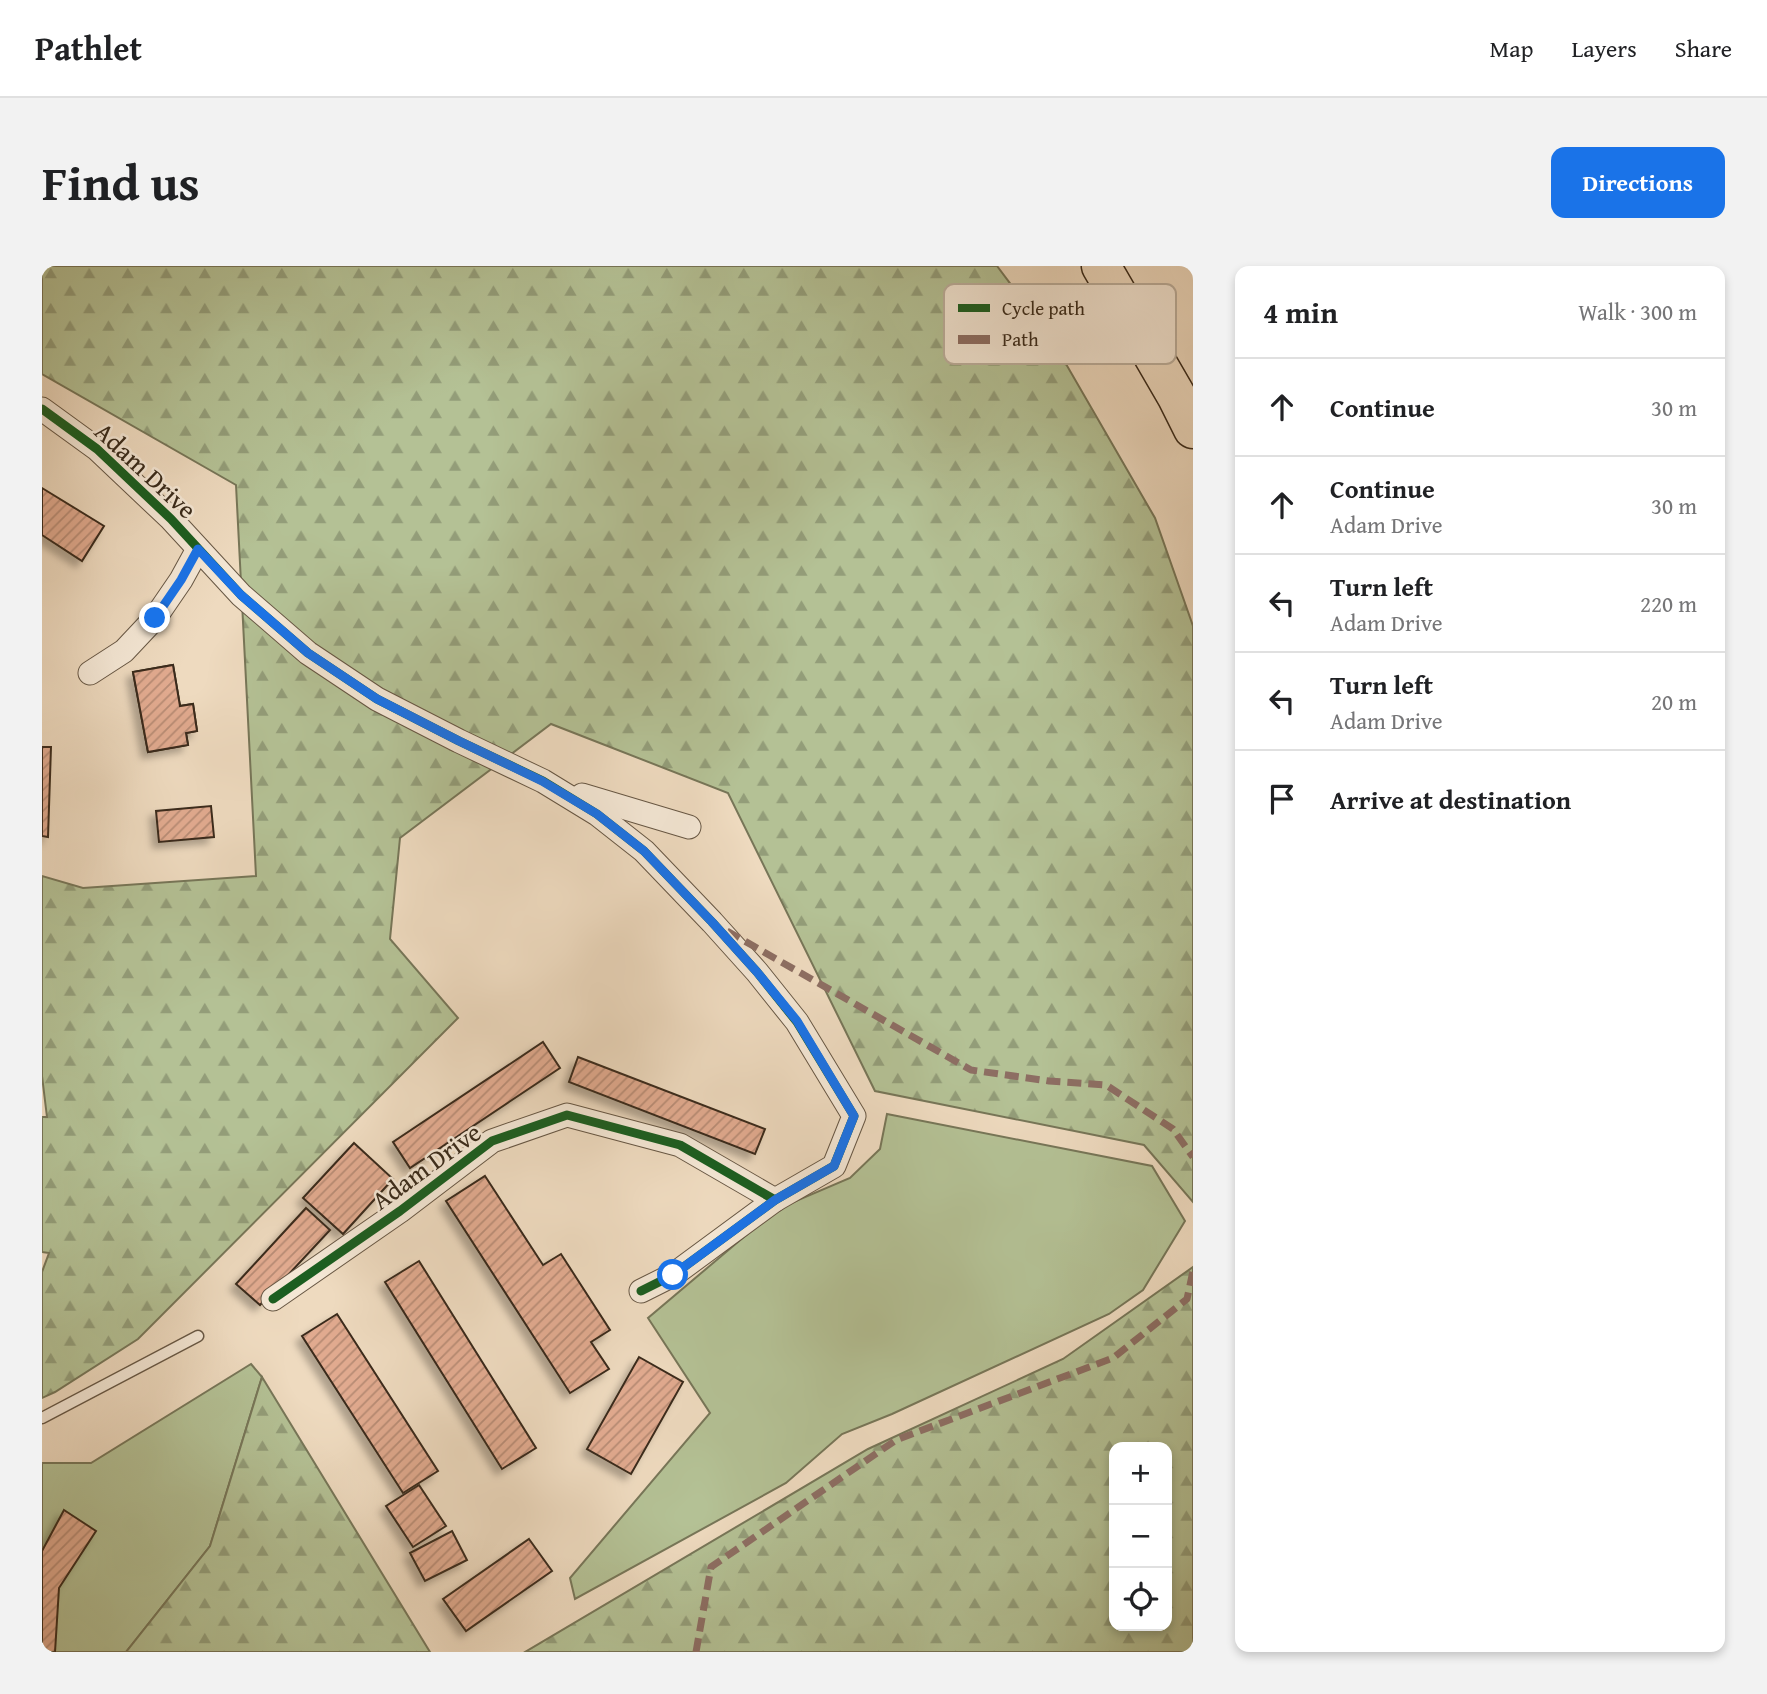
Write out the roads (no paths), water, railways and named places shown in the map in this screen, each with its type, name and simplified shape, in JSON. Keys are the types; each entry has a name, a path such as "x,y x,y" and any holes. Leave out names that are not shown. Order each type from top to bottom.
{"highway":[{"path":"1101,266 1111,284"},
{"path":"1158,364 1193,429"}],"street":[{"name":"Adam Drive","path":"42,409 97,449 171,519 241,595 308,653 377,699 542,781 597,814 644,851 712,922 797,1021 854,1116 834,1166 775,1200 680,1145 568,1115 492,1141 400,1211 274,1299"},
{"name":"Adam Drive","path":"90,673 124,651 155,618 198,549"},
{"name":"Adam Drive","path":"542,781 690,827"},
{"path":"641,1291 673,1275 775,1200"}],"lane":[{"path":"42,1418 198,1336"}]}
